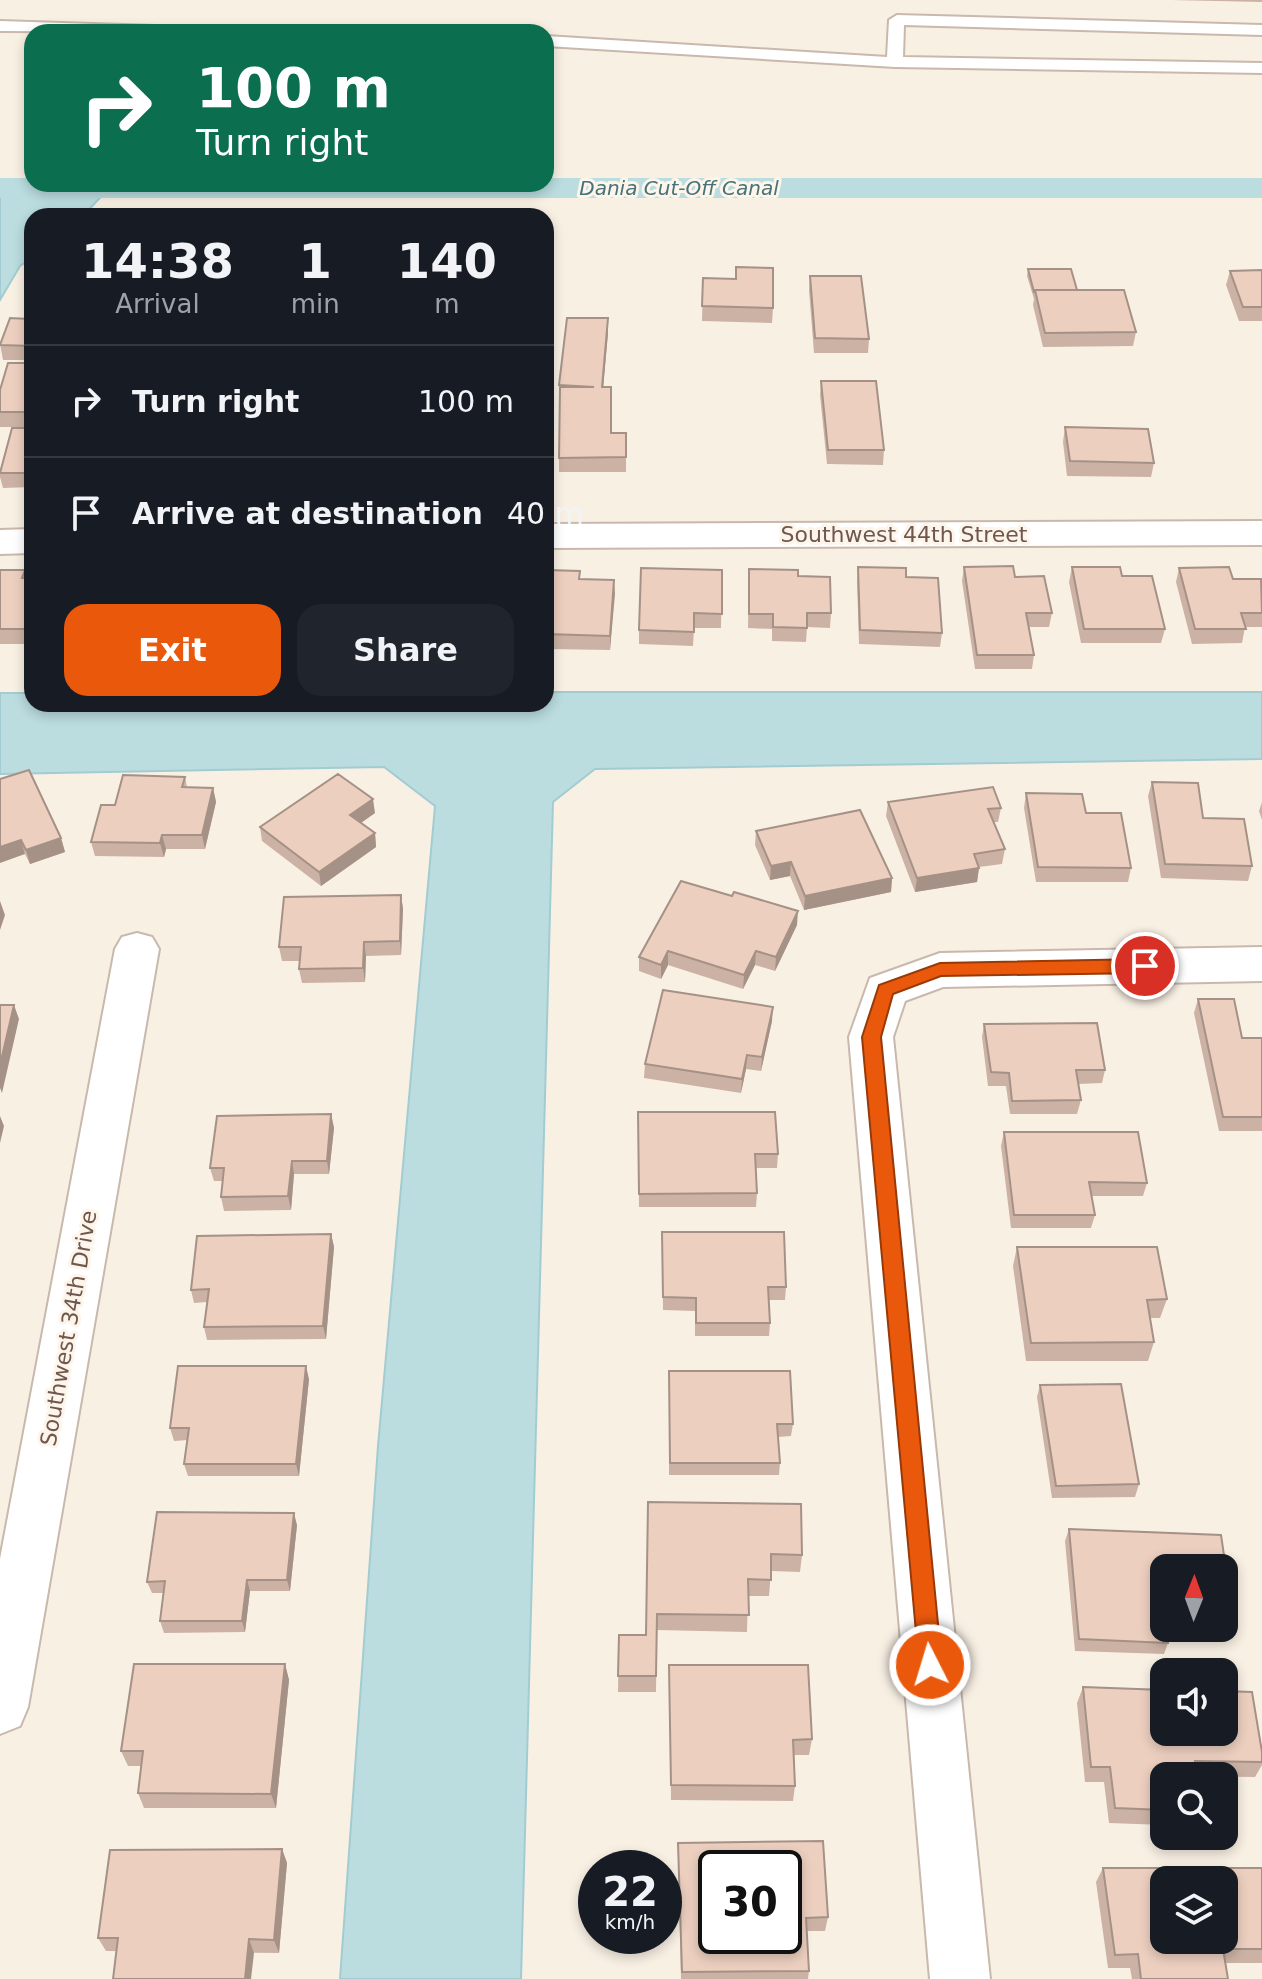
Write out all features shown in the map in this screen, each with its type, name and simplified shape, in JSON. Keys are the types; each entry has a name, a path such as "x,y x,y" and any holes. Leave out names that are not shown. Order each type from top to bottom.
{"street":[{"name":"Southwest 44th Street","path":"554,536 1262,533"},
{"path":"0,542 24,541"},
{"name":"Southwest 34th Drive","path":"0,1707 137,949"},
{"path":"960,1979 871,1037 886,990 940,970 1262,964"}],"lane":[{"path":"895,62 897,20 1010,21 1185,48 1262,68"},
{"path":"0,26 24,27"},
{"path":"554,41 895,62 1185,48 1262,30"}],"water":[{"path":"0,188 24,188 24,192 105,192 90,208 24,208 24,263 0,300"},
{"path":"554,692 1262,692 1262,759 595,769 553,802 521,1979 340,1979 378,1446 435,806 384,767 0,774 0,693 24,693 24,712 554,712"}],"building":[{"path":"736,267 773,268 773,308 702,306 703,278 736,279"},
{"path":"1028,269 1071,269 1077,290 1034,292"},
{"path":"1262,270 1262,307 1243,307 1230,271"},
{"path":"810,276 861,276 869,339 815,338"},
{"path":"1035,290 1124,290 1136,332 1045,333"},
{"path":"10,318 24,319 24,346 0,345"},
{"path":"567,318 608,318 602,387 611,387 611,433 626,433 626,457 559,458 560,387 594,387 559,385"},
{"path":"8,363 24,363 24,412 0,412 0,390"},
{"path":"821,381 876,381 884,450 828,450"},
{"path":"1065,427 1148,429 1154,463 1070,461"},
{"path":"12,428 24,428 24,473 0,473"},
{"path":"1013,566 1015,577 1044,576 1052,613 1026,613 1034,655 977,655 964,567"},
{"path":"858,567 906,568 906,577 938,578 942,633 860,630"},
{"path":"1072,567 1120,567 1122,576 1152,576 1165,629 1084,629"},
{"path":"1229,567 1233,579 1261,579 1262,613 1241,613 1246,629 1195,629 1179,568"},
{"path":"641,568 722,570 722,614 694,613 694,632 639,630"},
{"path":"749,569 798,570 798,576 830,577 831,613 807,613 807,628 773,627 773,614 749,614"},
{"path":"0,570 24,570 24,629 0,629"},
{"path":"554,570 580,571 579,579 614,580 610,636 554,634"},
{"path":"29,770 61,838 26,850 21,840 0,847 0,779"},
{"path":"338,774 373,799 350,815 375,833 319,872 260,827"},
{"path":"123,775 185,777 182,787 213,788 202,835 162,835 160,843 91,842 101,805 115,805"},
{"path":"1152,782 1198,783 1203,818 1244,819 1252,866 1165,864"},
{"path":"993,787 1001,808 988,809 1005,849 974,854 979,868 917,878 888,802"},
{"path":"1026,793 1082,794 1086,813 1121,813 1131,868 1038,867"},
{"path":"860,810 892,878 805,896 791,862 771,866 756,831"},
{"path":"681,881 732,896 734,892 798,911 776,957 756,951 744,975 668,951 661,965 639,957"},
{"path":"401,895 400,941 364,942 363,968 299,969 301,947 279,947 284,897"},
{"path":"663,990 773,1007 762,1057 747,1055 742,1079 645,1064"},
{"path":"1198,999 1234,999 1242,1038 1262,1038 1262,1117 1223,1117"},
{"path":"0,1005 14,1005 0,1065"},
{"path":"1097,1023 1105,1070 1076,1070 1081,1100 1012,1101 1009,1073 991,1072 984,1024"},
{"path":"638,1112 775,1112 778,1154 755,1154 757,1193 639,1194"},
{"path":"331,1114 327,1161 292,1161 288,1196 221,1197 224,1168 210,1168 217,1116"},
{"path":"1004,1132 1138,1132 1147,1183 1089,1182 1095,1215 1014,1215"},
{"path":"662,1232 784,1232 786,1287 768,1287 770,1323 696,1323 696,1298 663,1297"},
{"path":"331,1234 323,1326 204,1327 209,1289 191,1290 197,1236"},
{"path":"1017,1247 1157,1247 1167,1299 1147,1300 1154,1342 1031,1343"},
{"path":"178,1366 306,1366 296,1464 184,1464 189,1428 170,1428"},
{"path":"669,1371 790,1371 793,1424 777,1424 780,1463 670,1463"},
{"path":"1121,1384 1139,1484 1056,1486 1040,1385"},
{"path":"648,1502 801,1504 802,1555 771,1554 771,1580 748,1579 749,1615 657,1614 656,1676 618,1676 619,1635 646,1635"},
{"path":"157,1512 294,1513 287,1580 247,1580 242,1621 160,1621 165,1581 147,1582"},
{"path":"1069,1529 1221,1535 1224,1554 1150,1554 1150,1642 1168,1643 1079,1639"},
{"path":"134,1664 285,1664 271,1794 138,1793 143,1751 121,1751"},
{"path":"669,1665 808,1665 812,1739 793,1740 795,1786 671,1785"},
{"path":"1083,1687 1150,1689 1150,1746 1238,1746 1238,1692 1252,1692 1262,1762 1150,1762 1150,1809 1115,1808 1110,1767 1091,1767"},
{"path":"823,1841 828,1917 806,1918 809,1971 682,1972 682,1850 678,1850 678,1843"},
{"path":"282,1849 274,1940 249,1939 245,1979 113,1979 118,1938 98,1938 110,1850"},
{"path":"1103,1868 1150,1868 1150,1954 1224,1954 1228,1979 1141,1979 1138,1954 1115,1955"},
{"path":"1238,1868 1262,1868 1262,1949 1238,1949"}],"waterway":[{"name":"Dania Cut-Off Canal","path":"0,188 24,188"},
{"name":"Dania Cut-Off Canal","path":"554,188 1262,188"}],"route":[{"path":"930,1665 871,1037 886,990 940,970 1145,966"}]}
